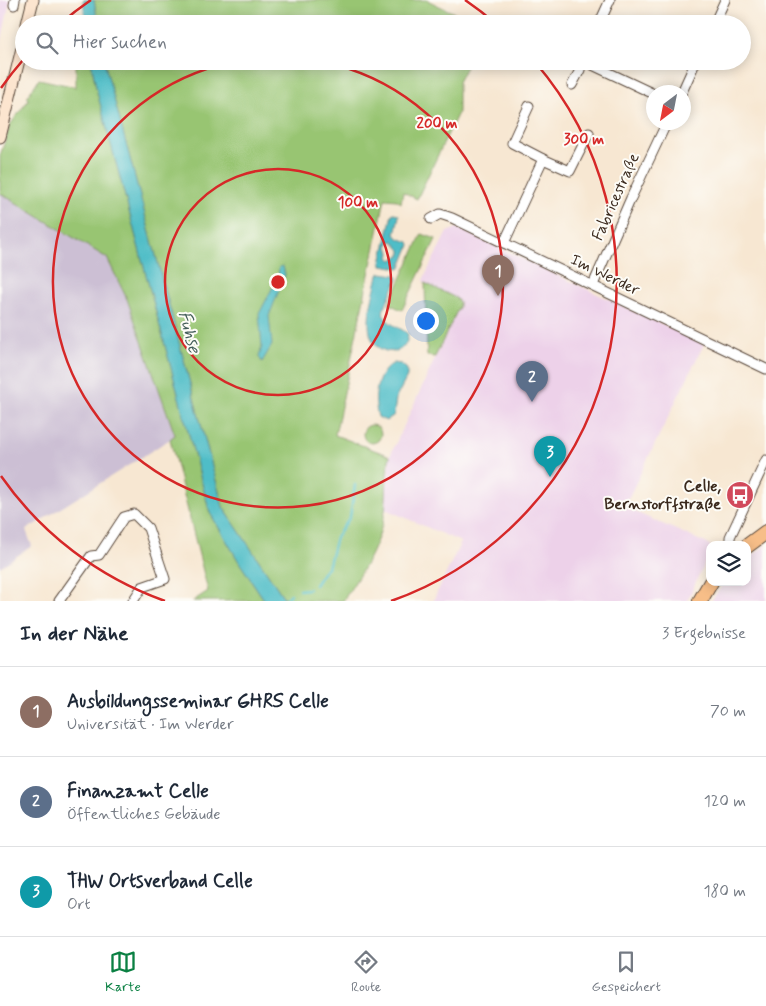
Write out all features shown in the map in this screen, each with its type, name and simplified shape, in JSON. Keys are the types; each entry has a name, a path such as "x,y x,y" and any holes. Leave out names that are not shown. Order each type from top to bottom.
{"main road":[{"path":"751,543 766,532"},
{"path":"700,601 709,586"}],"street":[{"path":"30,15 32,0"},
{"path":"603,15 610,0"},
{"path":"718,15 725,0"},
{"path":"0,137 17,70"},
{"path":"572,85 580,70"},
{"path":"602,70 646,90"},
{"path":"685,85 692,70"},
{"path":"529,106 512,143 570,172 589,133"},
{"name":"Fabricestraße","path":"593,285 663,130"},
{"path":"504,243 543,158"},
{"name":"Im Werder","path":"431,219 440,214 452,218 766,369"},
{"path":"730,541 730,537 766,460"},
{"path":"59,601 91,556 99,555 124,516 134,514 148,528 164,578 142,587 133,601"}],"shaded area":[{"path":"0,0 10,0 0,49"},
{"path":"0,193 107,258 127,299 175,436 26,530 32,546 0,567"},
{"path":"457,228 704,344 624,507 706,543 706,561 687,601 433,601 461,542 385,509 390,456 459,307 456,298 425,283 423,280 447,232"},
{"path":"766,545 766,601 711,601 722,586 751,586 751,557"}],"green space":[{"path":"94,0 427,0 458,15 96,15"},
{"path":"76,70 93,70 97,92 210,513 265,601 193,601 208,591 170,439 175,435 127,299 107,258 0,193 0,156 10,125 29,99 27,97 39,79 76,87"},
{"path":"106,70 464,70 458,82 458,113 417,199 403,192 401,203 397,200 385,199 335,435 390,456 384,517 379,535 366,564 343,601 286,601 223,507"},
{"path":"422,234 436,239 402,310 389,304"},
{"path":"425,283 456,298 459,302 459,307 435,357 427,356"},
{"path":"372,425 378,428 381,434 378,440 372,443 366,440 363,434 366,428"}],"water":[{"path":"83,0 94,0 96,15 85,15"},
{"path":"93,70 106,70 223,507 286,601 265,601 210,513 97,92"},
{"path":"392,214 398,214 399,216 395,234 398,238 409,242 410,245 399,268 382,265 381,263","holes":["393,241 401,250 401,254 392,260 389,257 389,242"]},
{"path":"283,266 285,275 269,316 272,345 262,362 259,357 262,346 259,314 278,277 279,267"},
{"path":"381,273 396,275 398,278 383,314 391,323 408,334 407,342 403,347 392,352 386,351 375,344 369,330 371,306 378,275"},
{"path":"394,363 401,364 407,369 407,377 396,398 394,415 386,421 378,417 376,410 377,387 383,373"}],"waterway":[{"path":"315,585 329,564 336,537 350,517 355,485"},
{"path":"299,590 309,589"},
{"path":"282,601 291,594"}],"place":[{"name":"Ausbildungsseminar GHRS Celle","path":"498,296"},
{"name":"Finanzamt Celle","path":"532,402"},
{"name":"THW Ortsverband Celle","path":"550,477"},
{"name":"Celle, Bernstorffstraße","path":"740,495"}],"water label":[{"name":"Fuhse","path":"189,332"}]}
